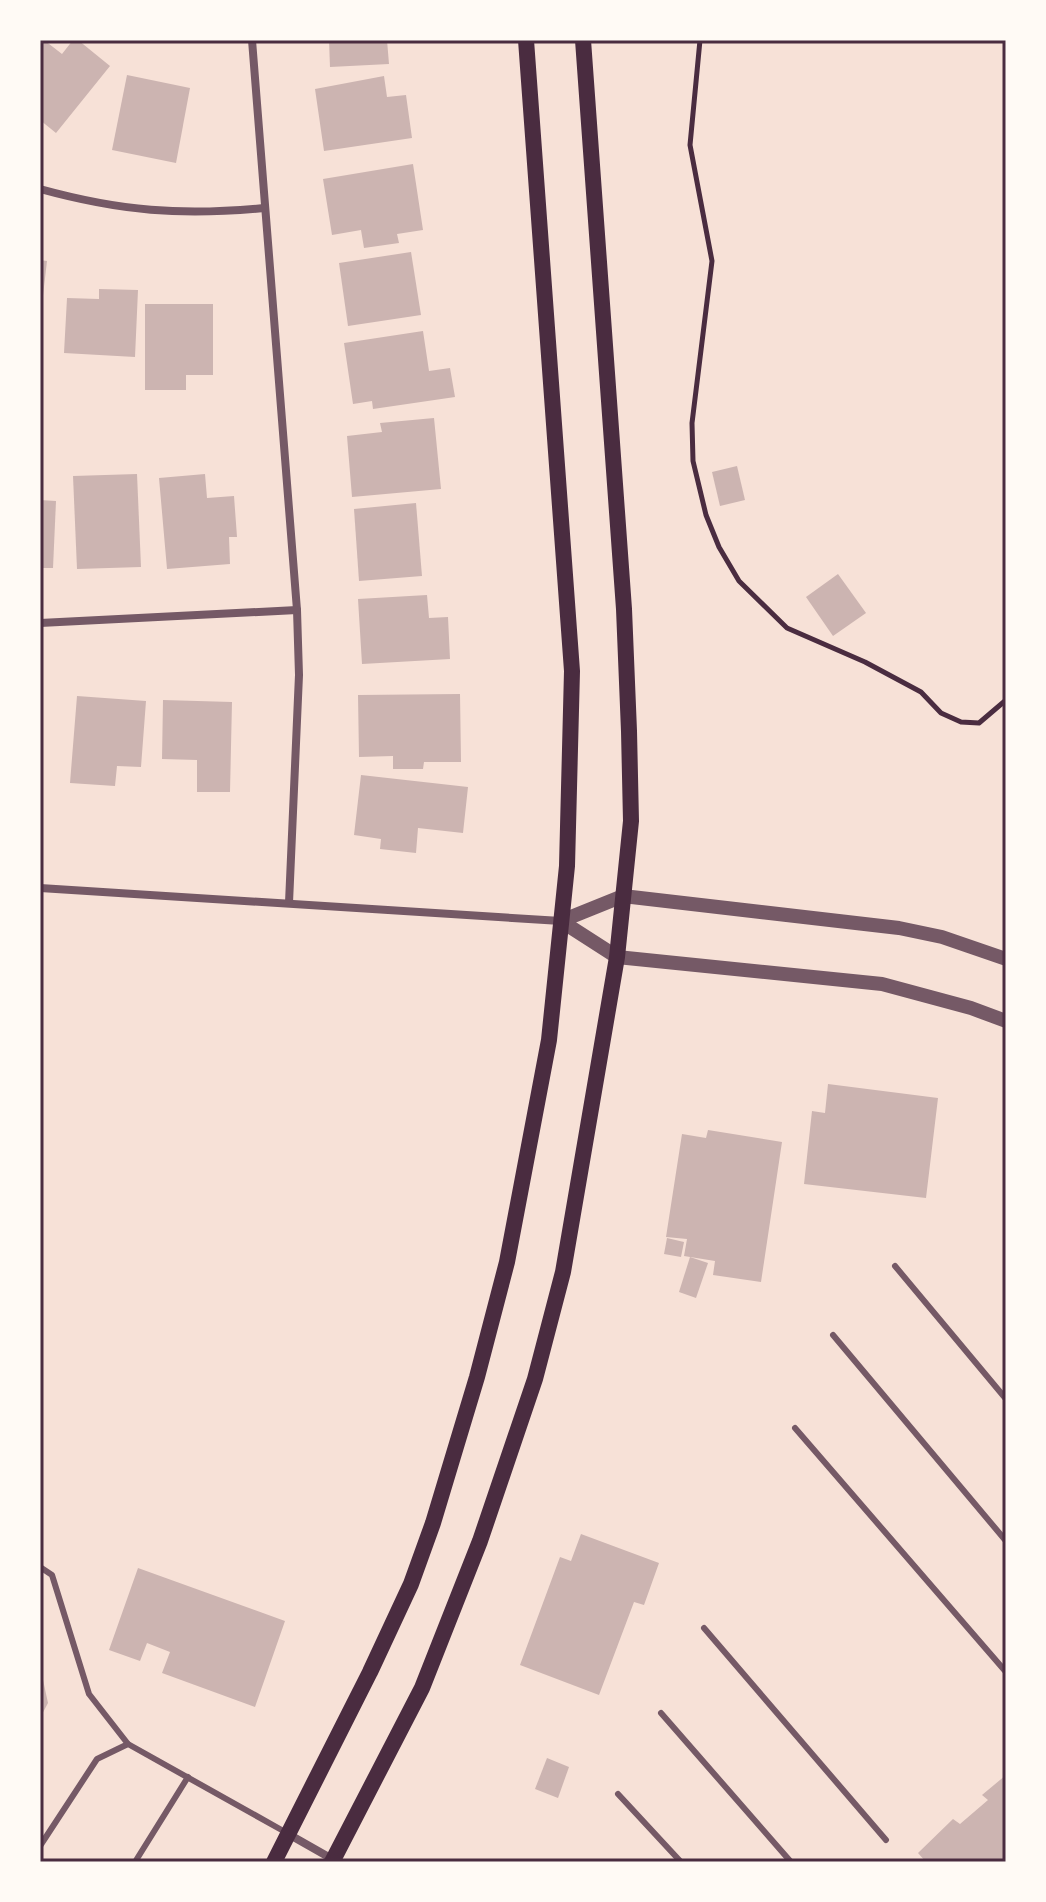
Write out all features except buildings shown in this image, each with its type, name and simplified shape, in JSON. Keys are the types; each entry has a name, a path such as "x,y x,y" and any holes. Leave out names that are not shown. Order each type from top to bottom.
{"main road":[{"path":"274,1862 290,1835 411,1584 477,1377 507,1262 549,1040 567,866 572,671 526,40"},
{"path":"335,1861 422,1688 480,1541 535,1379 563,1272 617,957 631,821 625,624 583,40"}],"street":[{"path":"252,40 297,610 299,675 289,903"},
{"path":"40,189 104,207 166,212 264,208"},
{"path":"40,623 297,610"},
{"path":"40,888 561,921 623,896 899,928 942,937 1006,959"},
{"path":"561,921 617,957 882,984 971,1008 1006,1021"},
{"path":"290,1835 335,1861"}],"lane":[{"path":"895,1266 1006,1399"},
{"path":"833,1335 1006,1541"},
{"path":"795,1428 1006,1672"},
{"path":"40,1567 52,1575 89,1694 128,1744 290,1835"},
{"path":"704,1628 886,1840"},
{"path":"661,1713 791,1862"},
{"path":"40,1846 97,1759 128,1744"},
{"path":"135,1862 188,1777"},
{"path":"618,1794 681,1862"}],"path":[{"path":"700,40 690,145 712,261 692,423 693,461 706,515 719,547 739,581 787,628 865,662 921,692 941,713 961,722 979,723 1006,700"}]}
